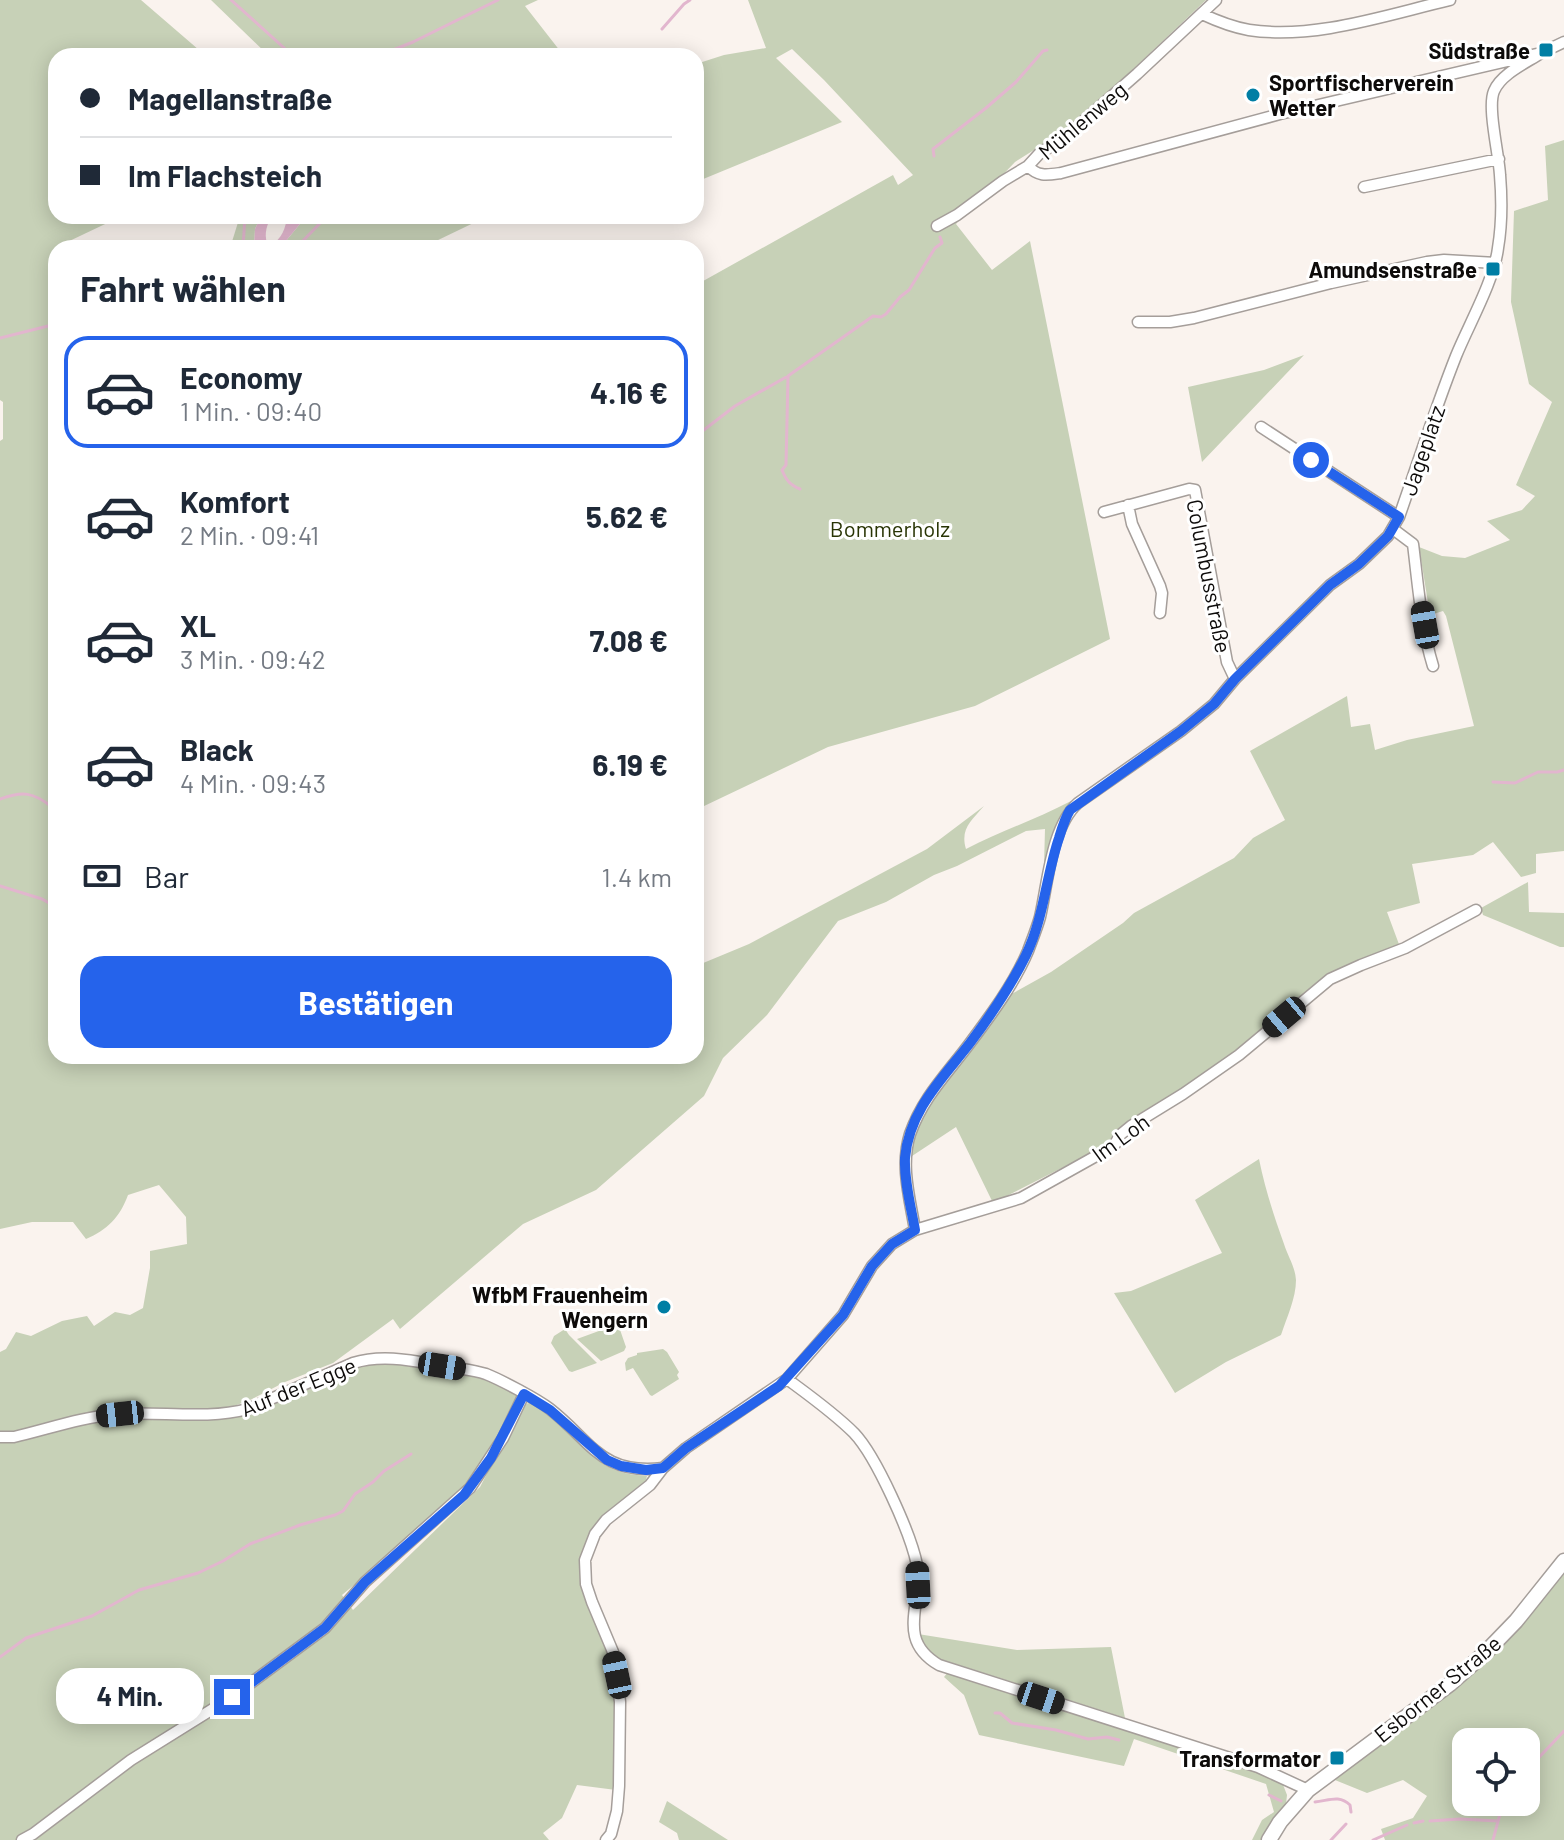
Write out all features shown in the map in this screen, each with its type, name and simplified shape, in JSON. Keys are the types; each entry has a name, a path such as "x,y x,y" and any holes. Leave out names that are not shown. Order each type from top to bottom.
{"main road":[{"name":"Esborner Straße","path":"1269,1840 1308,1790 1450,1684 1486,1652 1516,1621 1564,1561"}],"street":[{"name":"Mühlenweg","path":"937,226 1028,166 1039,154 1070,133 1216,0"},
{"path":"1202,14 1247,30 1300,31 1331,28 1450,0"},
{"path":"1028,166 1040,174 1061,173 1280,114 1541,53 1564,42"},
{"name":"Jageplatz","path":"915,1230 905,1164 918,1112 1000,1001 1027,954 1039,919 1053,853 1066,817 1078,803 1181,731 1214,704 1235,679 1330,585 1359,564 1393,529 1446,380 1496,263 1501,214 1499,159 1492,108 1494,91 1505,78 1541,53"},
{"path":"1364,187 1499,159"},
{"path":"1138,322 1194,318 1427,262 1496,263"},
{"path":"1261,427 1399,517"},
{"name":"Columbusstraße","path":"1104,512 1195,490 1227,662 1235,679"},
{"path":"1128,505 1132,524 1160,586 1160,613"},
{"path":"1393,529 1413,544 1433,666"},
{"name":"Im Loh","path":"606,1840 611,1834 617,1811 620,1702 613,1652 586,1584 585,1560 595,1534 606,1520 650,1485 663,1468 686,1448 787,1379 843,1315 872,1266 892,1244 915,1230 1021,1198 1114,1146 1120,1135 1131,1126 1239,1055 1330,979 1405,948 1476,910"},
{"name":"Auf der Egge","path":"0,1437 14,1437 96,1416 233,1413 353,1363 395,1358 486,1374 550,1410 614,1464 635,1469 663,1468"},
{"path":"787,1379 844,1424 869,1452 912,1545 918,1585 915,1638 918,1647 931,1660 1258,1767 1308,1790"},
{"path":"22,1840 131,1760 232,1697 325,1628 365,1582 470,1488 503,1438 524,1394"}],"green space":[{"path":"0,0 141,0 197,48 48,48 48,224 105,224 72,240 48,240 48,1064 704,1064 704,963 749,944 927,849 984,806 966,831 966,849 1071,801 1060,824 1036,910 1044,865 1045,829 1026,831 886,902 838,921 767,1015 723,1058 704,1096 596,1190 523,1224 400,1329 393,1319 333,1363 248,1401 228,1408 203,1409 204,1421 241,1415 357,1367 396,1361 485,1376 521,1395 497,1440 453,1502 342,1595 353,1610 480,1487 522,1406 534,1404 552,1415 605,1465 626,1473 647,1476 645,1483 586,1546 590,1603 616,1675 616,1790 577,1785 562,1818 543,1833 549,1840 0,1840 0,1352 6,1349 16,1332 31,1336 62,1321 87,1316 94,1326 115,1312 130,1315 143,1308 150,1251 187,1244 186,1217 159,1185 128,1195 112,1222 86,1239 73,1222 32,1222 0,1229 0,441 3,439 3,402 0,400"},
{"path":"211,0 538,0 525,6 558,48 261,48"},
{"name":"Bommerholz","path":"748,0 1206,0 1058,135 1015,162 956,224 992,270 1030,241 1110,639 975,706 828,747 704,806 704,281 893,175 898,185 913,175 792,49 776,58 842,122 704,179 704,61 766,48"},
{"path":"1564,140 1564,851 1536,854 1536,873 1521,877 1493,842 1473,855 1412,864 1420,903 1387,912 1400,947 1362,961 1236,1054 1135,1120 1107,1145 993,1203 956,1127 909,1158 920,1115 1008,996 1051,972 1134,913 1234,858 1253,838 1285,820 1250,751 1347,696 1351,727 1370,724 1375,750 1474,726 1446,616 1443,611 1430,615 1419,547 1442,556 1465,558 1510,540 1487,521 1522,510 1535,496 1516,485 1552,402 1529,384 1511,302 1514,211 1548,200 1545,146"},
{"path":"238,224 257,224 254,240 232,240"},
{"path":"300,224 471,224 438,240 287,240"},
{"path":"1304,355 1202,462 1188,387 1264,370"},
{"path":"1528,882 1529,912 1564,913 1564,947 1483,915 1481,908"},
{"path":"1259,1159 1296,1280 1293,1301 1281,1335 1226,1362 1175,1393 1114,1293 1131,1291 1222,1253 1195,1200"},
{"path":"618,1324 626,1347 624,1351 601,1361 577,1339"},
{"path":"565,1329 597,1363 569,1371 551,1343 554,1336"},
{"path":"663,1349 679,1372 679,1379 652,1396 633,1368 626,1371 625,1363 637,1353"},
{"path":"1564,1568 1564,1840 1385,1840 1381,1829 1413,1818 1427,1796 1403,1780 1367,1793 1330,1778 1389,1738"},
{"path":"918,1634 1017,1650 1111,1647 1125,1718 939,1661 928,1652"},
{"path":"948,1672 1268,1775 1282,1782 1287,1795 1286,1804 1263,1840 1252,1840 1262,1820 1274,1812 1266,1784 1134,1739 1124,1766 979,1735 964,1695 944,1677"},
{"path":"667,1801 728,1840 679,1840 677,1833 659,1822"}],"shaded area":[{"path":"257,224 268,224 267,240 254,240"},
{"path":"286,224 300,224 287,240 278,240"}],"waterway":[{"path":"231,0 284,48"},
{"path":"398,48 498,0"},
{"path":"662,29 690,0"},
{"path":"934,156 933,149 1016,82 1047,50"},
{"path":"244,224 244,240"},
{"path":"304,240 319,224"},
{"path":"704,430 735,406 788,376 873,316 886,314 909,290 935,248 942,243 940,237"},
{"path":"0,338 48,326"},
{"path":"788,376 786,465 782,470 789,482 800,489"},
{"path":"1493,782 1515,783 1538,772 1564,770"},
{"path":"0,799 28,794 48,804"},
{"path":"0,886 48,902"},
{"path":"0,1657 26,1638 92,1616 139,1590 198,1573 250,1544 335,1515 343,1511 355,1494 411,1454"},
{"path":"995,1713 1000,1713 1012,1723 1088,1739 1107,1737 1119,1740"},
{"path":"1540,1756 1564,1731"},
{"path":"1269,1795 1281,1801"},
{"path":"1315,1802 1342,1800 1350,1805 1351,1812"},
{"path":"1493,1840 1499,1816"},
{"path":"1414,1823 1423,1821"},
{"path":"1430,1821 1498,1821"},
{"path":"1331,1840 1346,1824"},
{"path":"1373,1840 1407,1825"}],"place":[{"name":"Südstraße","path":"1546,50"},
{"name":"Sportfischerverein Wetter","path":"1253,95"},
{"name":"Amundsenstraße","path":"1493,269"},
{"name":"WfbM Frauenheim Wengern","path":"664,1307"},
{"name":"Transformator","path":"1337,1758"}],"route":[{"path":"232,1697 325,1628 365,1582 464,1495 503,1438 524,1394 550,1410 607,1460 646,1470 663,1468 686,1448 779,1386 793,1373 843,1315 872,1266 892,1244 915,1230 905,1164 918,1112 1000,1001 1027,954 1039,919 1053,853 1070,810 1214,704 1235,679 1330,585 1359,564 1393,529 1399,517 1311,460"}]}
